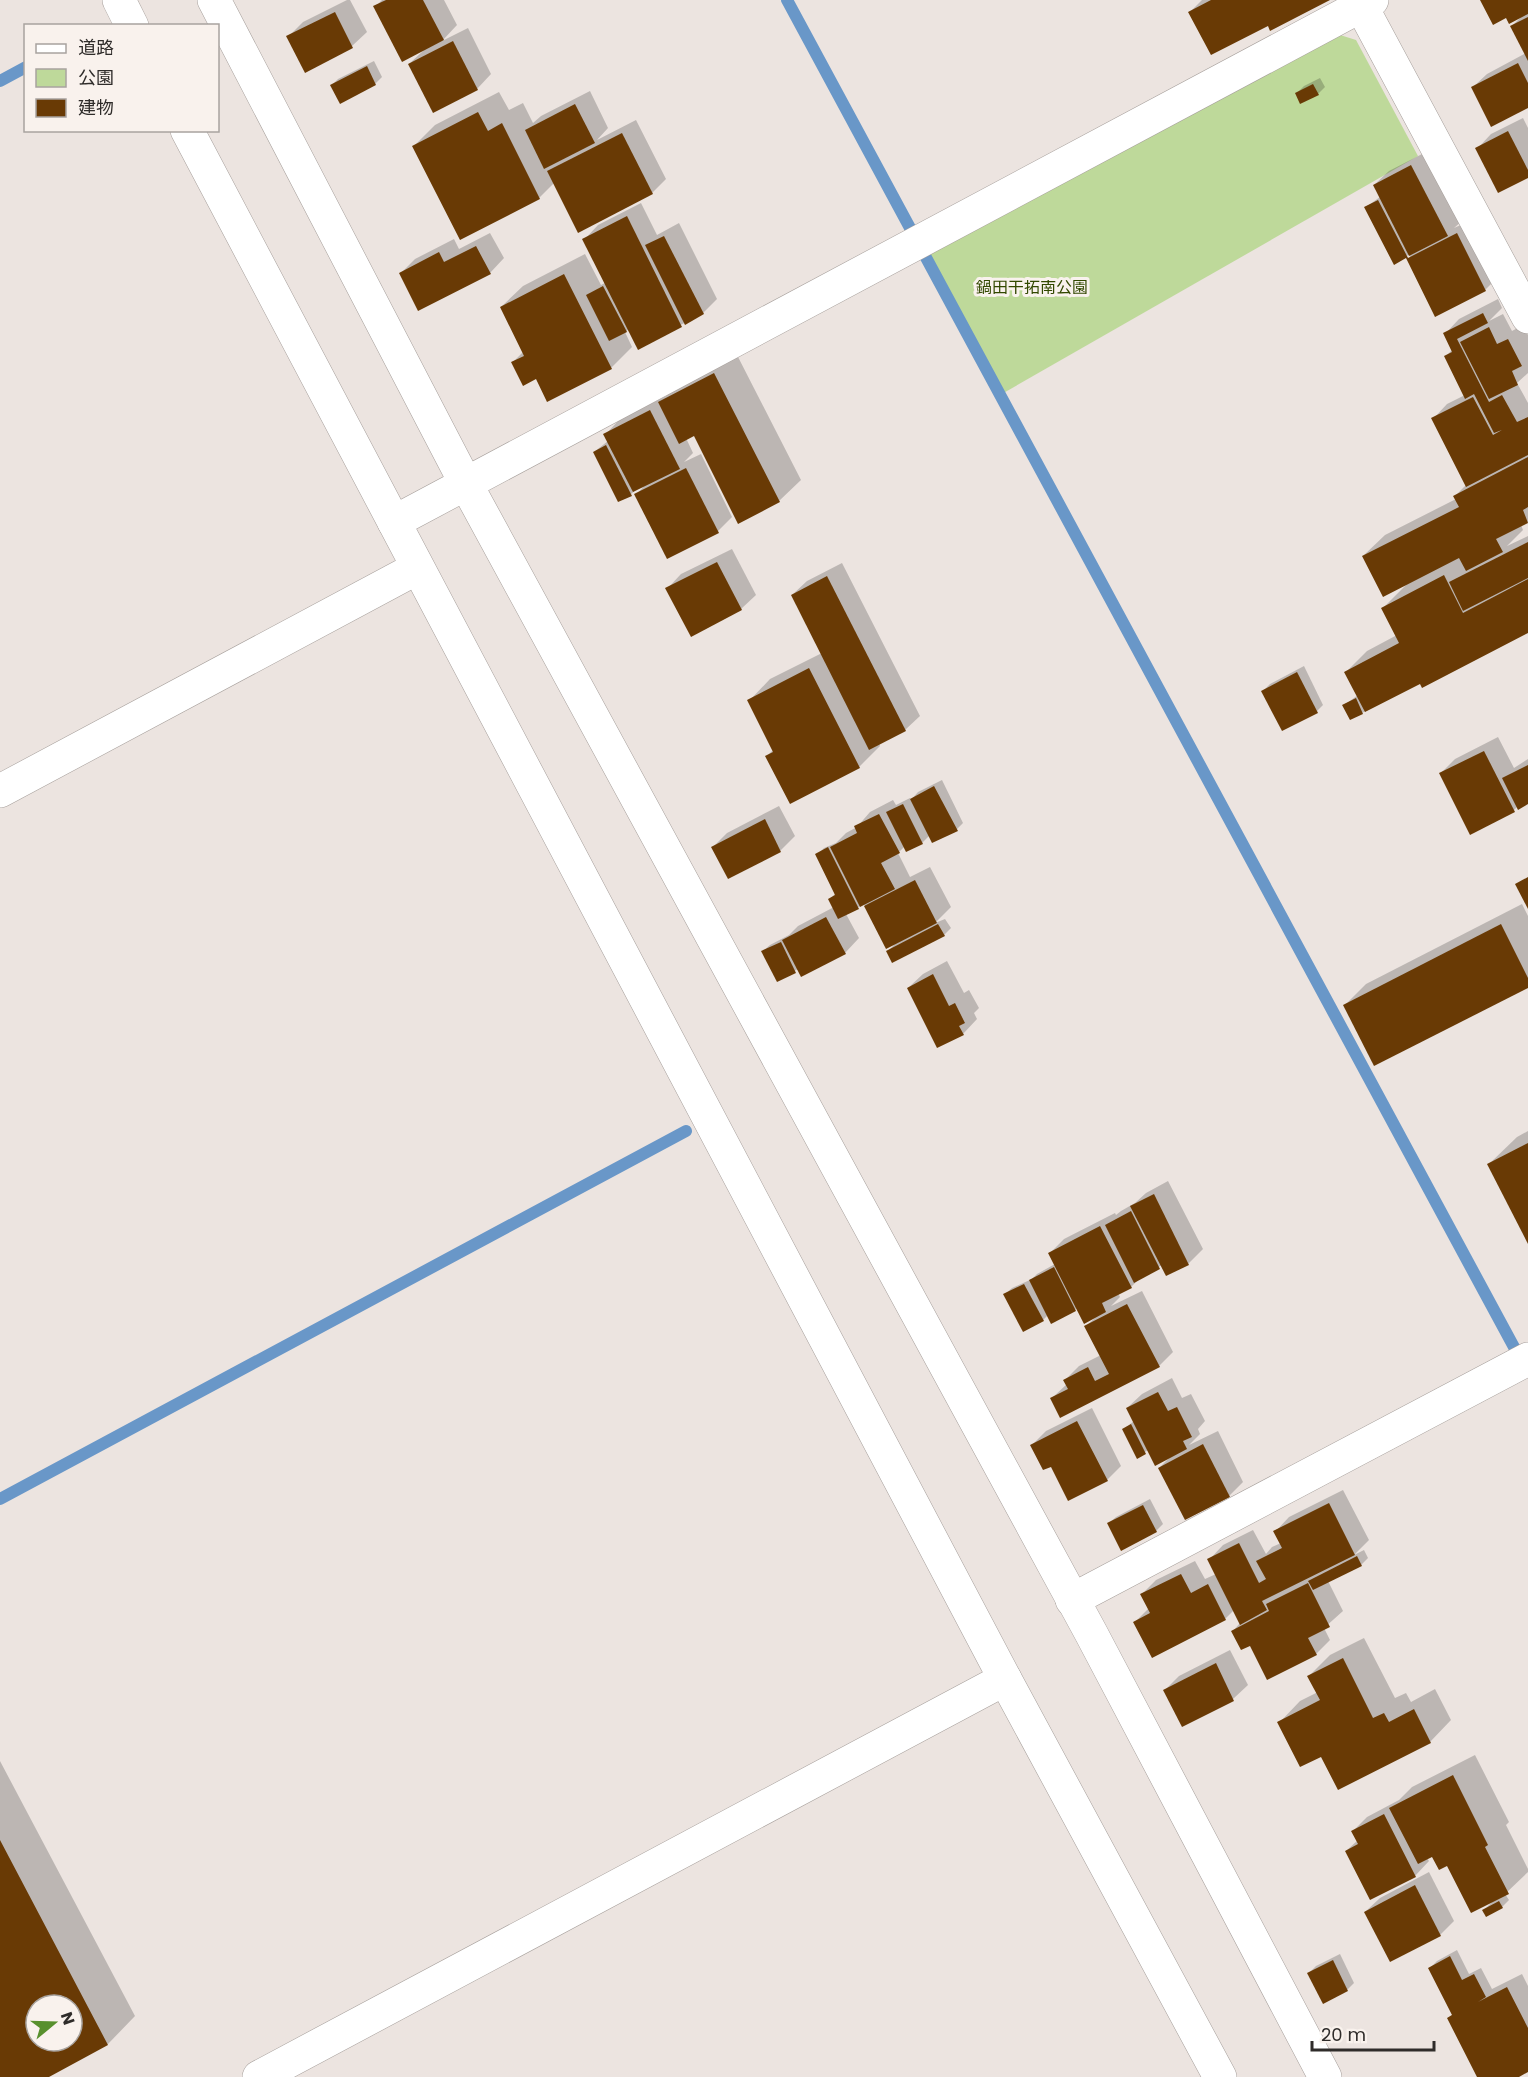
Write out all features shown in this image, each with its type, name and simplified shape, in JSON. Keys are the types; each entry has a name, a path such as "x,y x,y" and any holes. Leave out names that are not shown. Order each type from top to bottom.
{"street":[{"path":"119,0 131,24"},
{"path":"214,0 466,484 1072,1600 1325,2077"},
{"path":"394,522 1364,2 1528,317"},
{"path":"189,132 1005,1679 1220,2077"},
{"path":"0,791 417,568"},
{"path":"1072,1600 1520,1363"},
{"path":"259,2077 1005,1679"}],"green space":[{"name":"鍋田干拓南公園","path":"1340,35 1356,40 1418,156 1000,395 925,256"}],"building":[{"path":"386,0 423,0 444,40 402,62 373,6"},
{"path":"1211,0 1330,0 1270,31 1268,26 1211,55 1188,12"},
{"path":"1480,0 1528,0 1528,14 1509,24 1506,18 1493,25"},
{"path":"335,12 353,48 305,73 286,36"},
{"path":"1528,17 1528,61 1510,26"},
{"path":"453,41 478,90 433,113 408,64"},
{"path":"1518,63 1528,83 1528,108 1491,127 1471,87"},
{"path":"367,66 376,85 340,104 330,85"},
{"path":"1313,84 1319,95 1300,104 1295,93"},
{"path":"575,104 595,143 544,169 525,130"},
{"path":"478,112 488,131 502,123 540,199 460,240 412,146"},
{"path":"1508,131 1528,170 1528,178 1498,193 1475,148"},
{"path":"622,133 653,194 578,233 547,171"},
{"path":"1411,165 1448,236 1409,256 1373,185"},
{"path":"1378,200 1408,258 1457,233 1486,291 1435,317 1406,258 1394,265 1364,207"},
{"path":"627,216 682,327 638,350 582,239"},
{"path":"664,236 704,314 685,325 645,245"},
{"path":"476,246 491,274 418,311 399,273 439,252 444,262"},
{"path":"564,274 612,369 547,402 536,379 523,386 511,362 524,356 500,307"},
{"path":"603,286 627,332 609,341 586,295"},
{"path":"1483,313 1488,323 1457,339 1489,402 1502,395 1517,422 1528,417 1528,455 1466,487 1431,418 1473,397 1493,435 1502,430 1494,433 1474,394 1465,399 1444,356 1452,352 1443,333"},
{"path":"1489,327 1497,344 1508,339 1522,366 1512,371 1518,385 1489,399 1460,342"},
{"path":"714,373 780,502 738,524 694,436 679,444 658,402"},
{"path":"650,410 680,469 633,492 603,434"},
{"path":"606,445 632,496 618,502 593,452"},
{"path":"1528,457 1528,507 1523,510 1528,523 1496,539 1503,552 1466,571 1459,558 1383,597 1362,556 1459,507 1453,496"},
{"path":"686,468 719,533 667,559 634,494"},
{"path":"1528,542 1528,578 1463,611 1449,582"},
{"path":"717,562 742,610 691,637 665,588"},
{"path":"1444,575 1463,613 1528,579 1528,633 1422,688 1420,684 1365,712 1344,672 1399,643 1381,608"},
{"path":"827,576 906,731 869,750 791,595"},
{"path":"809,668 860,768 790,804 765,756 773,752 747,700"},
{"path":"1297,672 1318,713 1282,731 1261,691"},
{"path":"1356,698 1363,714 1350,720 1342,705"},
{"path":"1484,751 1515,812 1470,835 1439,773"},
{"path":"1528,765 1528,804 1518,810 1502,778"},
{"path":"934,786 958,831 932,843 910,799"},
{"path":"903,804 923,844 906,852 886,812"},
{"path":"879,814 900,853 881,863 895,889 860,907 830,847 857,833 854,826"},
{"path":"765,819 781,852 728,879 711,847"},
{"path":"828,847 859,909 838,919 828,899 835,895 815,854"},
{"path":"1528,877 1528,909 1515,884"},
{"path":"915,880 937,923 886,949 864,906"},
{"path":"826,917 846,954 801,977 782,940"},
{"path":"938,924 945,936 892,963 886,951"},
{"path":"1501,924 1528,978 1528,988 1374,1066 1343,1005"},
{"path":"781,942 796,973 777,982 761,951"},
{"path":"933,974 949,1006 955,1003 965,1023 959,1026 964,1035 937,1048 907,988"},
{"path":"1528,1143 1528,1244 1487,1164"},
{"path":"1154,1194 1189,1265 1166,1276 1130,1206"},
{"path":"1131,1211 1160,1269 1134,1283 1105,1225"},
{"path":"1100,1226 1132,1288 1102,1303 1106,1312 1084,1324 1048,1253"},
{"path":"1054,1267 1076,1311 1051,1324 1029,1280"},
{"path":"1024,1284 1044,1321 1023,1332 1003,1294"},
{"path":"1127,1304 1160,1367 1060,1418 1050,1398 1068,1389 1063,1380 1088,1367 1095,1381 1109,1374 1084,1326"},
{"path":"1158,1392 1168,1411 1177,1407 1192,1437 1183,1441 1187,1449 1155,1466 1126,1408"},
{"path":"1077,1421 1108,1481 1068,1501 1051,1467 1043,1470 1030,1445"},
{"path":"1131,1424 1146,1454 1137,1459 1122,1429"},
{"path":"1203,1444 1230,1497 1185,1520 1158,1468"},
{"path":"1329,1503 1355,1555 1262,1601 1267,1610 1240,1625 1207,1559 1239,1543 1259,1583 1266,1579 1256,1561 1282,1548 1273,1531"},
{"path":"1143,1505 1157,1532 1121,1551 1107,1523"},
{"path":"1357,1556 1362,1566 1313,1590 1308,1581"},
{"path":"1181,1574 1191,1593 1208,1584 1226,1620 1152,1658 1133,1622 1150,1613 1140,1594"},
{"path":"1308,1583 1330,1627 1308,1638 1317,1655 1267,1680 1250,1646 1241,1650 1231,1631 1269,1611 1266,1604"},
{"path":"1343,1658 1373,1718 1384,1713 1389,1722 1414,1709 1431,1743 1338,1790 1321,1757 1300,1767 1277,1722 1320,1700 1307,1676"},
{"path":"1216,1663 1234,1701 1182,1727 1163,1690"},
{"path":"1453,1775 1488,1845 1485,1847 1509,1894 1471,1913 1447,1866 1439,1870 1432,1857 1418,1864 1389,1808"},
{"path":"1384,1814 1416,1877 1370,1900 1345,1851 1358,1844 1351,1831"},
{"path":"0,1840 81,1993 24,1993 24,2053 84,2053 84,1999 108,2045 49,2077 0,2077"},
{"path":"1415,1885 1441,1936 1390,1962 1364,1912"},
{"path":"1499,1901 1503,1908 1486,1917 1482,1910"},
{"path":"1450,1956 1462,1980 1474,1974 1486,1997 1478,2002 1507,1987 1528,2028 1528,2072 1519,2077 1477,2077 1447,2018 1452,2015 1428,1968"},
{"path":"1333,1960 1348,1991 1323,2004 1307,1973"}],"waterway":[{"path":"787,0 1522,1362"},
{"path":"0,81 24,68"},
{"path":"0,1499 686,1131"}]}
